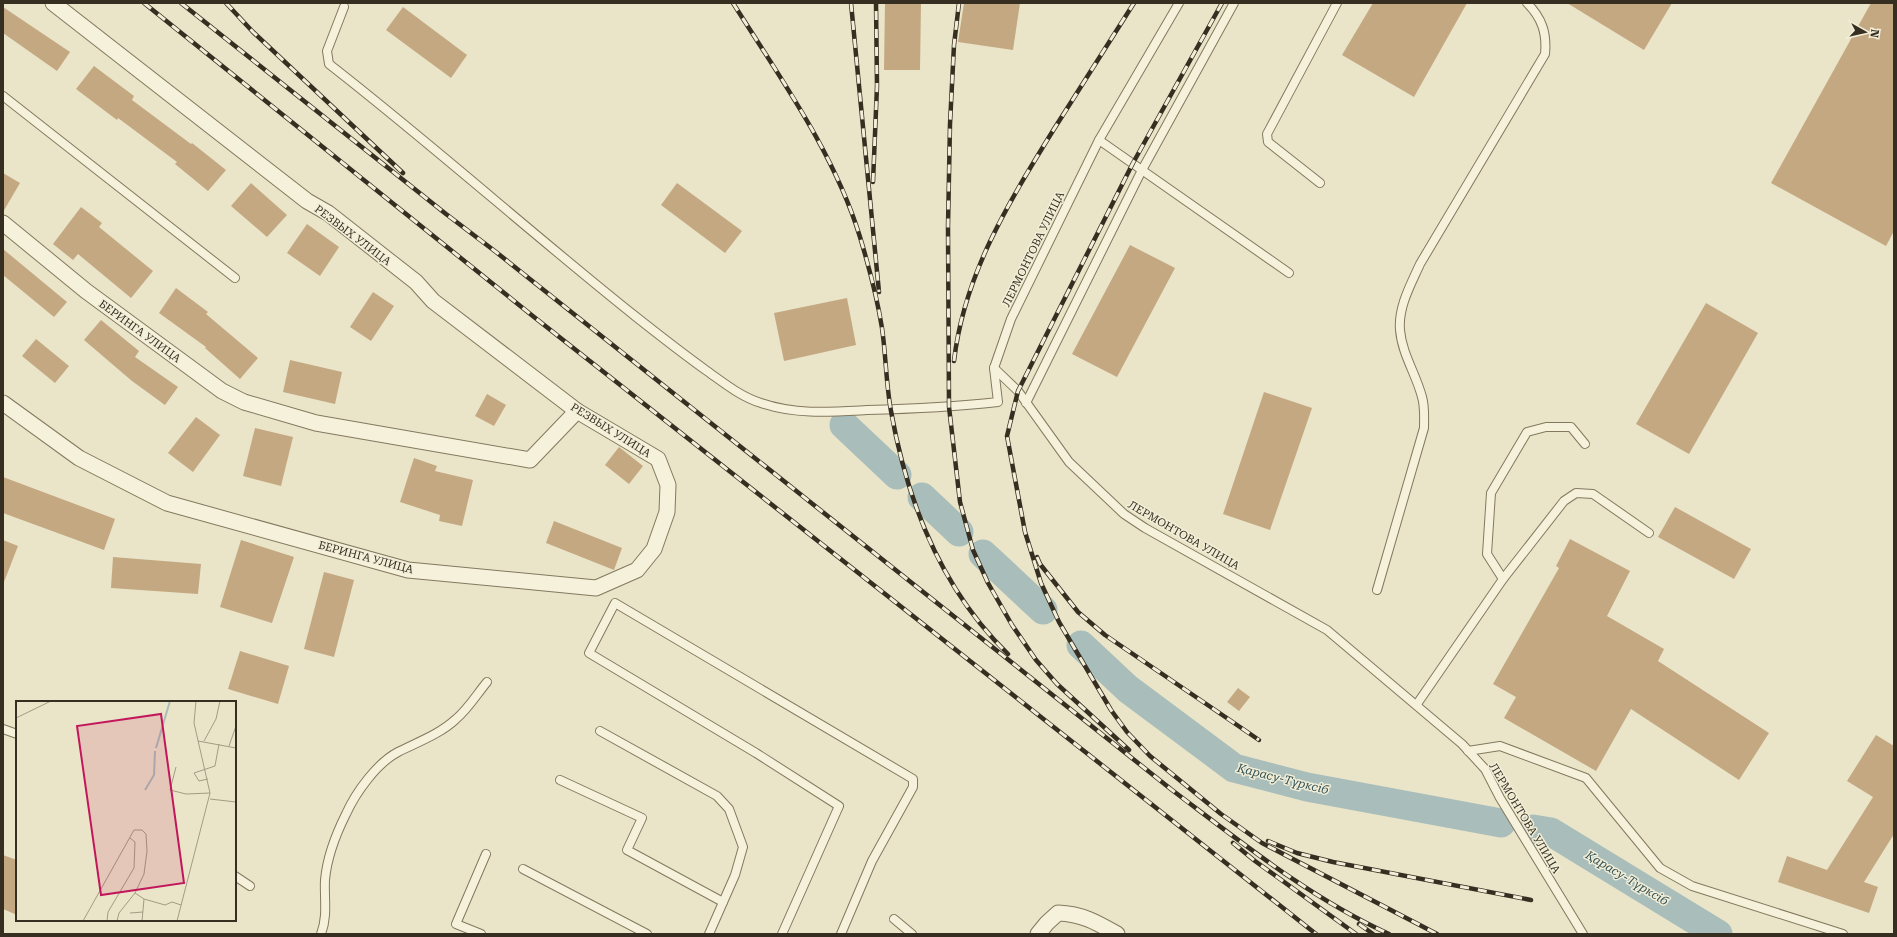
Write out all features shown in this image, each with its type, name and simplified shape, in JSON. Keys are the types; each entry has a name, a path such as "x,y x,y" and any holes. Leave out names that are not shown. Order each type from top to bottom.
{"street":[{"name":"РЕЗВЫХ УЛИЦА","path":"53,3 307,201 328,213 416,282 434,301 577,410 658,459"},
{"name":"БЕРИНГА УЛИЦА","path":"3,223 86,291 222,391 244,402 316,423 530,460 577,410"},
{"name":"БЕРИНГА УЛИЦА","path":"3,403 79,458 167,503 408,570 596,588 637,570 654,550 667,512 668,485 658,459"},
{"path":"1038,934 1058,913 1073,914 1091,920 1117,934"}],"lane":[{"name":"ЛЕРМОНТОВА УЛИЦА","path":"1179,3 1099,140 1011,320 994,368 1018,390 1069,462 1124,514 1146,528 1327,630 1417,704 1468,751 1485,769 1500,798 1584,934"},
{"path":"1026,403 1142,170 1234,3"},
{"path":"1320,183 1268,142 1267,134 1337,3"},
{"path":"1377,590 1424,428 1422,397 1404,352 1400,329 1404,298 1420,264 1545,54 1546,40 1544,27 1538,15 1527,3"},
{"path":"344,8 327,51 330,64 398,117 521,224 604,292 680,352 740,394 760,403 784,409 810,412 963,406 998,402 994,368"},
{"path":"3,96 235,278"},
{"path":"1099,140 1289,273"},
{"path":"1503,579 1487,554 1492,493 1527,432 1546,427 1571,427 1586,444"},
{"path":"1417,704 1503,579 1564,501 1576,493 1593,494 1649,533"},
{"path":"782,934 839,806 756,753 589,652 615,603 913,779 913,787 872,862 841,934"},
{"path":"321,934 326,914 325,881 327,866 346,814 360,789 376,771 397,753 427,739 456,719 487,682"},
{"path":"3,729 16,734"},
{"path":"600,731 717,796 729,809 743,847 735,875 709,934"},
{"path":"1468,751 1500,746 1586,778 1660,868 1692,886 1843,934"},
{"path":"560,780 642,818 627,850 723,902"},
{"path":"481,934 456,924 486,854"},
{"path":"523,869 647,934"},
{"path":"236,877 250,886"},
{"path":"894,919 912,934"}],"building":[{"path":"885,3 921,3 920,70 884,70"},
{"path":"964,3 1020,3 1013,50 958,42"},
{"path":"1373,3 1467,3 1414,97 1342,55"},
{"path":"1567,3 1672,3 1644,50"},
{"path":"1871,3 1894,3 1894,231 1886,246 1771,183"},
{"path":"3,7 70,52 57,71 3,33"},
{"path":"403,7 467,55 451,78 386,30"},
{"path":"94,66 134,96 132,100 191,144 192,143 226,170 208,191 175,164 177,162 76,89"},
{"path":"3,173 20,183 3,212"},
{"path":"251,183 287,215 267,237 231,206"},
{"path":"677,183 742,231 725,253 661,205"},
{"path":"81,207 102,223 99,227 153,271 131,298 78,254 73,260 53,244"},
{"path":"307,224 339,247 320,276 287,253"},
{"path":"1130,245 1175,268 1117,377 1072,354"},
{"path":"3,249 67,302 54,317 3,275"},
{"path":"176,288 208,312 206,314 258,358 240,379 205,348 206,347 159,313"},
{"path":"373,292 394,306 371,341 350,327"},
{"path":"847,298 856,345 784,361 774,313"},
{"path":"1706,303 1758,333 1689,454 1636,424"},
{"path":"101,320 139,351 135,357 178,387 165,405 132,381 84,340"},
{"path":"36,339 69,366 55,383 22,356"},
{"path":"290,360 342,372 335,404 283,392"},
{"path":"1264,392 1312,408 1270,530 1223,514"},
{"path":"487,394 506,405 494,426 475,416"},
{"path":"196,417 220,435 193,472 168,453"},
{"path":"255,428 293,437 281,486 243,476"},
{"path":"619,447 643,466 629,484 605,465"},
{"path":"414,458 437,466 435,471 473,480 462,526 439,521 440,515 400,502"},
{"path":"3,477 115,519 104,550 3,513"},
{"path":"1675,507 1751,549 1734,579 1658,537"},
{"path":"554,521 622,548 614,570 546,543"},
{"path":"1570,539 1630,571 1607,616 1664,649 1658,661 1769,733 1739,780 1631,709 1596,771 1504,718 1516,697 1493,684 1559,568 1556,566"},
{"path":"3,540 18,546 4,582 3,582"},
{"path":"241,540 294,557 272,623 220,607"},
{"path":"113,557 201,564 198,594 111,588"},
{"path":"324,572 354,580 334,657 304,649"},
{"path":"240,651 289,666 278,704 228,689"},
{"path":"1238,688 1250,697 1239,711 1227,702"},
{"path":"1876,735 1894,746 1894,834 1864,882 1878,887 1869,913 1778,882 1787,856 1827,870 1873,797 1847,781"},
{"path":"3,855 16,860 16,915 3,909"}],"waterway":[{"name":"Қарасу-Түрксіб","path":"844,425 897,475"},
{"name":"Қарасу-Түрксіб","path":"922,497 959,532"},
{"name":"Қарасу-Түрксіб","path":"983,554 1043,610"},
{"name":"Қарасу-Түрксіб","path":"1081,645 1128,689 1234,768 1307,787 1501,823"},
{"name":"Қарасу-Түрксіб","path":"1533,829 1551,832 1718,934"}],"railway":[{"path":"144,3 534,317 1316,934"},
{"path":"181,3 1172,790 1250,849 1331,904 1389,934"},
{"path":"226,3 253,32 403,173"},
{"path":"733,3 821,145 849,206 860,237 875,293 882,328 891,411 898,445 917,510 930,542 964,601 984,629 1008,654"},
{"path":"851,3 879,292"},
{"path":"873,182 877,86 876,3"},
{"path":"959,3 954,45 950,124 948,226 949,407 960,502 973,550 988,583 1012,625 1036,660 1057,684 1129,750"},
{"path":"954,361 959,329 968,298 978,269 1005,212 1037,156 1134,3"},
{"path":"1222,3 1133,163 1018,391 1007,436 1025,532 1041,583 1059,622 1111,710 1127,732 1150,756 1221,814 1262,843 1437,934"},
{"path":"1037,557 1040,564 1078,612 1105,635 1259,740"},
{"path":"1268,841 1297,853 1333,862 1531,900"},
{"path":"1233,843 1255,861 1356,934"},
{"path":"1359,924 1373,934"}]}
